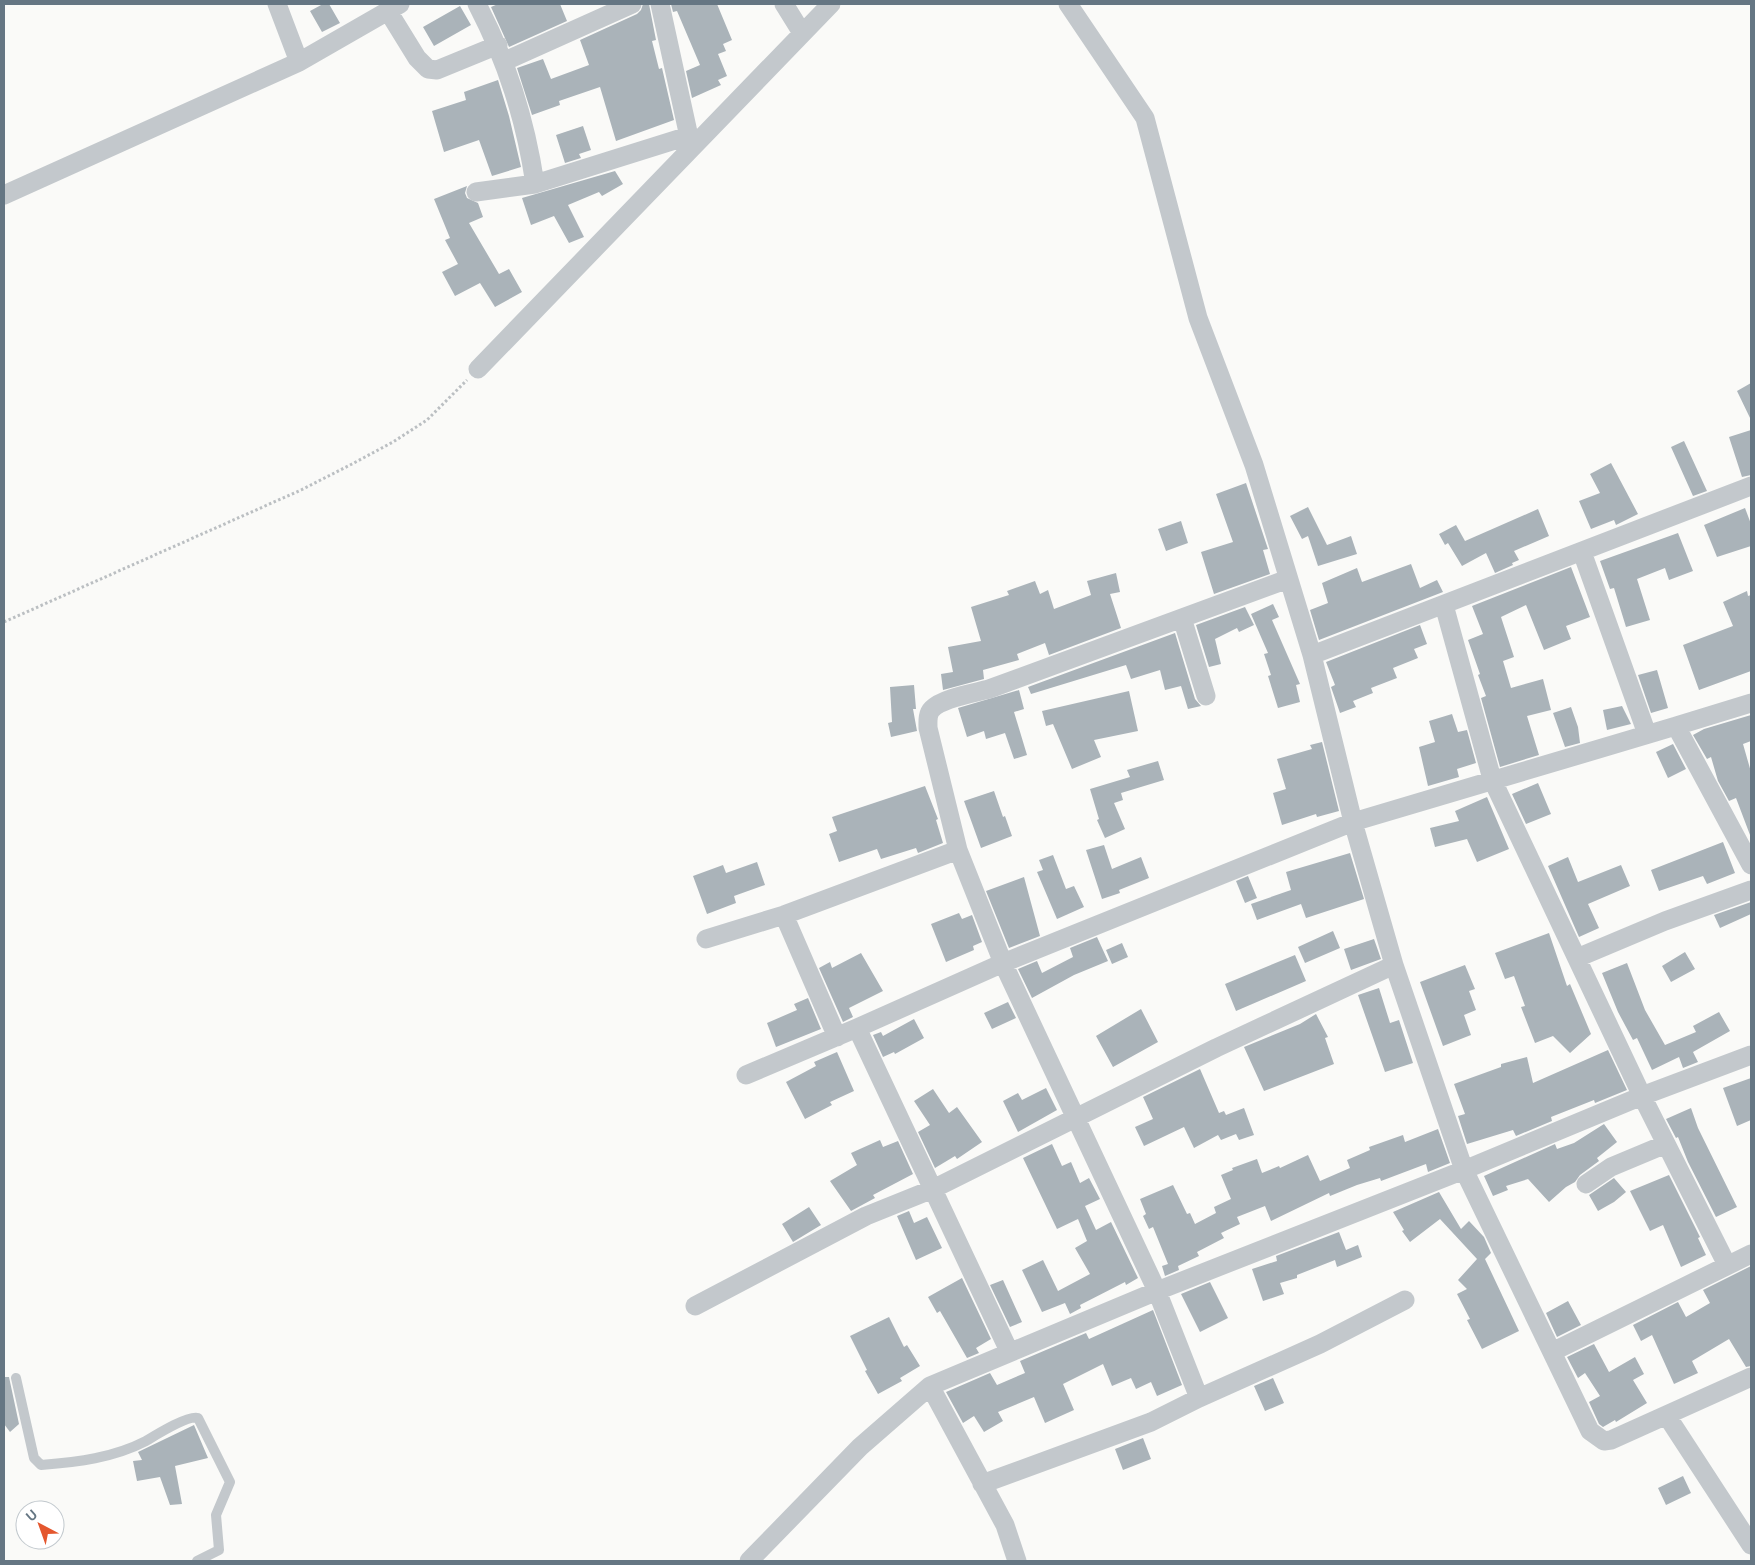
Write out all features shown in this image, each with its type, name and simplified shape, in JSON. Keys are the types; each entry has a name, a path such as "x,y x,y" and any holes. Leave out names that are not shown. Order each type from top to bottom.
{"street":[{"path":"277,4 299,62"},
{"path":"477,4 501,53 524,124 535,184"},
{"path":"4,195 299,62 394,7 417,58 428,69 437,70 501,53 632,4"},
{"path":"660,4 690,142"},
{"path":"784,4 802,33"},
{"path":"478,369 690,142 831,4"},
{"path":"1068,4 1145,118 1198,318 1254,465 1312,655 1352,822 1394,965 1464,1170 1590,1431 1604,1441 1611,1440 1751,1377"},
{"path":"476,192 535,184 690,142"},
{"path":"1312,655 1751,486"},
{"path":"1582,552 1647,734"},
{"path":"1199,1398 1157,1291 1003,963 958,850 928,728 928,717 932,709 942,702 989,689 1288,579"},
{"path":"1444,604 1492,779 1642,1096 1727,1265"},
{"path":"1182,618 1206,696"},
{"path":"746,1075 858,1028 1003,963 1352,822 1751,703"},
{"path":"1676,726 1751,865"},
{"path":"706,939 784,915 958,850"},
{"path":"1577,958 1665,921 1751,890"},
{"path":"784,915 837,1036"},
{"path":"695,1306 831,1233 866,1216 933,1189 1216,1048 1394,965"},
{"path":"858,1028 1009,1351"},
{"path":"749,1561 860,1446 930,1386 1009,1351 1157,1291 1464,1170 1642,1096 1751,1055"},
{"path":"1586,1184 1611,1167 1666,1144"},
{"path":"1552,1352 1751,1254"},
{"path":"982,1484 1151,1422 1199,1398 1320,1344 1405,1300"},
{"path":"930,1386 1004,1525 1018,1561"},
{"path":"1667,1416 1751,1545"}],"lane":[{"path":"16,1378 34,1458 41,1465 78,1462 124,1452 186,1420 198,1418 216,1449 230,1482 216,1515 219,1550 197,1561"}],"path":[{"path":"4,622 301,490 368,455 427,420 478,369"}],"building":[{"path":"323,4 329,4 340,23 322,32 310,11"},
{"path":"498,4 560,4 567,21 509,47 491,7"},
{"path":"643,4 649,4 656,40 652,41 659,69 662,68 674,120 616,141 600,87 559,101 560,105 532,115 517,68 543,59 551,79 589,65 580,40 637,14"},
{"path":"671,4 717,4 732,40 723,44 726,51 718,54 727,76 718,80 721,85 692,98 686,71 700,65 677,11 673,12"},
{"path":"460,6 471,25 434,46 423,27"},
{"path":"498,80 521,167 492,176 479,140 444,152 432,111 466,100 464,92"},
{"path":"583,126 591,150 579,154 581,158 565,163 556,135"},
{"path":"615,171 623,184 602,196 599,192 568,205 584,237 569,243 554,216 531,225 522,198"},
{"path":"467,186 465,193 467,198 478,203 483,217 469,223 499,274 509,269 522,292 495,307 480,283 455,296 442,272 458,264 445,240 450,238 434,199"},
{"path":"1751,383 1751,420 1737,391"},
{"path":"1751,430 1751,475 1742,477 1729,437"},
{"path":"1684,441 1707,491 1693,496 1671,447"},
{"path":"1611,463 1638,514 1616,525 1614,520 1591,529 1579,501 1600,493 1590,474"},
{"path":"1246,483 1268,549 1263,550 1270,574 1214,594 1201,552 1233,542 1216,494"},
{"path":"1308,507 1327,545 1351,536 1357,554 1318,566 1308,536 1302,539 1290,516"},
{"path":"1745,508 1751,524 1751,546 1717,557 1704,525"},
{"path":"1538,509 1549,536 1514,551 1519,560 1512,563 1513,565 1495,573 1486,553 1462,566 1448,543 1445,545 1439,534 1456,525 1465,541"},
{"path":"1181,521 1188,543 1166,551 1158,529"},
{"path":"1678,533 1693,571 1669,580 1665,568 1637,579 1650,620 1626,627 1614,588 1610,589 1600,561"},
{"path":"1411,564 1420,588 1437,580 1443,592 1319,640 1310,610 1328,603 1322,583 1357,568 1362,582"},
{"path":"1571,567 1590,617 1566,626 1571,639 1544,650 1526,605 1501,617 1514,657 1503,661 1511,688 1543,679 1551,710 1527,716 1539,755 1500,767 1481,698 1486,696 1468,640 1483,634 1472,606"},
{"path":"1116,573 1120,592 1110,594 1121,628 1049,655 1045,643 1017,654 1019,660 983,670 984,679 943,690 941,674 953,672 948,647 981,641 971,607 1009,595 1007,591 1035,581 1040,594 1048,590 1054,609 1091,595 1087,581"},
{"path":"1747,591 1748,596 1751,595 1751,671 1699,690 1683,645 1733,626 1723,602"},
{"path":"1273,604 1279,617 1272,620 1300,684 1296,685 1300,702 1278,708 1268,676 1271,675 1264,654 1268,653 1251,614"},
{"path":"1245,607 1254,625 1239,632 1237,628 1215,639 1221,664 1209,667 1196,625"},
{"path":"1420,625 1427,644 1414,649 1418,658 1393,668 1397,678 1371,688 1373,693 1353,701 1356,707 1340,713 1331,687 1335,685 1326,662"},
{"path":"1175,633 1195,699 1201,706 1188,709 1181,686 1165,690 1160,670 1131,679 1126,665 1031,694 1028,687"},
{"path":"1657,670 1668,708 1651,713 1638,675"},
{"path":"914,685 916,709 913,709 917,731 891,737 888,723 892,722 890,687"},
{"path":"1019,690 1024,709 1014,712 1027,755 1014,759 1005,733 986,739 984,731 967,737 958,708"},
{"path":"1129,691 1138,731 1094,740 1101,757 1072,769 1053,724 1046,726 1042,711"},
{"path":"1622,706 1631,724 1607,730 1603,710"},
{"path":"1571,707 1578,727 1580,743 1565,747 1553,713"},
{"path":"1452,714 1458,732 1467,730 1476,763 1457,769 1459,777 1428,786 1419,747 1435,742 1429,721"},
{"path":"1751,715 1751,741 1743,744 1751,772 1750,835 1736,798 1729,801 1718,781 1711,757 1707,759 1693,735 1704,729"},
{"path":"1322,742 1339,811 1317,817 1316,814 1282,825 1273,793 1286,789 1277,759 1312,749 1310,745"},
{"path":"1673,744 1686,769 1668,778 1656,752"},
{"path":"1158,761 1164,780 1121,793 1123,800 1114,803 1125,829 1105,838 1097,820 1099,819 1090,789 1130,777 1127,770"},
{"path":"1538,783 1551,814 1526,824 1512,794"},
{"path":"925,786 938,819 936,820 943,843 918,853 916,848 881,859 877,849 839,862 829,834 837,831 832,817"},
{"path":"994,791 1012,836 981,848 964,801"},
{"path":"1487,797 1509,849 1477,862 1467,839 1435,847 1430,828 1459,821 1455,811"},
{"path":"1723,842 1735,873 1707,884 1703,876 1659,891 1651,870"},
{"path":"1104,845 1112,869 1141,857 1149,878 1119,890 1120,893 1102,899 1086,850"},
{"path":"1350,853 1364,899 1306,918 1301,904 1257,920 1251,904 1291,890 1286,872"},
{"path":"1053,855 1066,889 1074,886 1084,907 1057,919 1037,872 1043,870 1039,860"},
{"path":"1568,857 1578,882 1621,865 1630,886 1588,904 1599,928 1579,937 1548,866"},
{"path":"757,862 765,885 734,896 736,903 707,914 693,876 723,865 726,873"},
{"path":"1248,876 1257,898 1245,903 1236,881"},
{"path":"1024,877 1040,936 1009,948 986,891"},
{"path":"1751,902 1751,914 1720,928 1714,915"},
{"path":"959,913 962,919 972,915 982,942 973,946 974,950 946,962 931,924"},
{"path":"1333,931 1340,948 1305,963 1298,947"},
{"path":"1549,933 1567,986 1570,984 1591,1034 1570,1053 1553,1036 1535,1043 1521,1007 1525,1006 1514,976 1505,979 1495,953"},
{"path":"1097,937 1108,961 1074,975 1032,998 1018,969 1037,961 1042,973 1073,957 1070,948"},
{"path":"1374,939 1381,959 1351,970 1344,949"},
{"path":"1122,943 1128,957 1112,964 1106,950"},
{"path":"1685,952 1695,969 1671,982 1662,966"},
{"path":"861,953 883,991 849,1008 853,1017 843,1022 819,968 830,962 832,968"},
{"path":"1295,955 1306,981 1236,1011 1225,984"},
{"path":"1627,963 1645,1010 1665,1045 1696,1032 1693,1026 1719,1012 1730,1031 1693,1052 1698,1062 1683,1068 1679,1057 1652,1070 1637,1038 1633,1040 1618,1012 1602,973"},
{"path":"1465,965 1475,989 1469,991 1476,1010 1464,1015 1471,1035 1443,1046 1420,982"},
{"path":"1379,988 1390,1023 1399,1020 1413,1063 1385,1072 1358,995"},
{"path":"808,998 821,1029 776,1047 767,1023 797,1010 794,1004"},
{"path":"1008,1002 1016,1018 992,1029 984,1013"},
{"path":"1141,1009 1158,1042 1113,1067 1096,1036"},
{"path":"1316,1014 1328,1037 1325,1038 1334,1064 1264,1091 1244,1047 1300,1024"},
{"path":"914,1019 924,1038 895,1054 894,1052 883,1057 873,1035 881,1032 883,1036"},
{"path":"1608,1050 1627,1090 1595,1103 1594,1100 1551,1117 1552,1121 1516,1136 1513,1130 1467,1144 1458,1116 1465,1114 1454,1084 1501,1067 1501,1064 1527,1057 1533,1083"},
{"path":"837,1052 854,1091 830,1102 832,1105 805,1119 786,1082 816,1066 814,1062"},
{"path":"1200,1069 1219,1113 1224,1111 1226,1115 1244,1108 1254,1135 1239,1140 1236,1134 1221,1140 1218,1135 1194,1148 1184,1127 1144,1146 1135,1127 1153,1119 1143,1097"},
{"path":"1751,1078 1751,1120 1737,1126 1723,1088"},
{"path":"1046,1088 1057,1110 1018,1132 1003,1101 1018,1093 1022,1100"},
{"path":"933,1089 949,1113 957,1107 982,1142 957,1159 955,1156 935,1168 918,1132 930,1125 914,1101"},
{"path":"1691,1108 1698,1128 1737,1207 1716,1217 1688,1162 1678,1137 1676,1138 1666,1119"},
{"path":"1604,1124 1617,1142 1597,1158 1599,1161 1549,1202 1528,1179 1506,1186 1508,1190 1493,1196 1484,1176 1555,1144 1557,1149 1574,1143"},
{"path":"1438,1129 1450,1163 1428,1172 1426,1164 1381,1181 1380,1178 1330,1196 1329,1193 1271,1221 1265,1206 1237,1217 1240,1224 1221,1233 1224,1238 1197,1252 1199,1256 1178,1266 1179,1270 1165,1276 1162,1266 1168,1264 1153,1227 1149,1229 1143,1216 1146,1214 1140,1199 1173,1185 1187,1214 1190,1213 1195,1224 1216,1213 1214,1207 1231,1199 1221,1175 1233,1170 1232,1168 1257,1159 1262,1173 1279,1166 1280,1168 1308,1155 1320,1181 1350,1168 1347,1160 1370,1150 1369,1147 1403,1135 1405,1142"},
{"path":"880,1140 883,1147 898,1141 913,1174 873,1195 875,1198 851,1211 830,1181 857,1165 851,1153"},
{"path":"1052,1144 1062,1166 1071,1162 1080,1183 1089,1178 1100,1199 1085,1206 1096,1230 1111,1222 1138,1278 1126,1285 1125,1282 1080,1305 1081,1308 1070,1314 1065,1303 1042,1312 1022,1270 1043,1260 1058,1291 1090,1274 1075,1248 1087,1241 1078,1219 1057,1229 1023,1158"},
{"path":"1669,1175 1700,1237 1698,1238 1706,1255 1681,1267 1663,1225 1650,1231 1630,1191"},
{"path":"1614,1178 1626,1192 1614,1202 1598,1211 1589,1195"},
{"path":"1439,1192 1461,1229 1469,1221 1484,1237 1491,1253 1485,1259 1519,1331 1482,1349 1467,1320 1470,1319 1457,1294 1467,1289 1458,1280 1477,1259 1440,1219 1410,1242 1402,1231 1404,1230 1393,1212"},
{"path":"809,1207 821,1225 793,1242 782,1224"},
{"path":"909,1211 914,1223 927,1217 942,1248 916,1260 897,1216"},
{"path":"1339,1232 1346,1250 1358,1245 1362,1257 1337,1267 1335,1260 1297,1275 1297,1278 1280,1283 1284,1294 1263,1301 1252,1269 1277,1261 1276,1256"},
{"path":"1751,1266 1751,1366 1746,1367 1729,1339 1692,1361 1698,1373 1674,1384 1652,1335 1641,1341 1633,1325 1678,1302 1686,1317 1710,1303 1703,1290"},
{"path":"962,1278 991,1339 976,1348 979,1353 967,1358 940,1311 937,1313 928,1297"},
{"path":"1003,1280 1022,1322 1010,1327 990,1285"},
{"path":"1210,1282 1228,1318 1200,1332 1181,1294"},
{"path":"1568,1301 1581,1325 1557,1337 1546,1313"},
{"path":"1153,1310 1182,1385 1157,1396 1151,1382 1136,1389 1131,1378 1112,1386 1103,1364 1063,1384 1074,1410 1045,1423 1034,1397 998,1412 1003,1421 984,1432 974,1416 963,1423 946,1392 990,1373 997,1385 1025,1373 1020,1361 1086,1333 1089,1339"},
{"path":"889,1317 904,1347 907,1345 920,1366 900,1378 902,1381 878,1394 865,1371 867,1370 850,1336"},
{"path":"1594,1344 1609,1372 1635,1357 1644,1374 1633,1380 1647,1403 1616,1422 1615,1420 1603,1427 1599,1424 1589,1402 1600,1396 1585,1373 1578,1378 1567,1357"},
{"path":"4,1377 9,1377 19,1424 10,1432 4,1424"},
{"path":"1273,1378 1284,1403 1265,1411 1254,1386"},
{"path":"194,1425 208,1458 175,1466 182,1504 170,1505 160,1477 137,1481 133,1461 142,1460 138,1452"},
{"path":"1143,1438 1151,1459 1123,1470 1115,1449"},
{"path":"1683,1476 1691,1493 1666,1505 1658,1488"}]}
